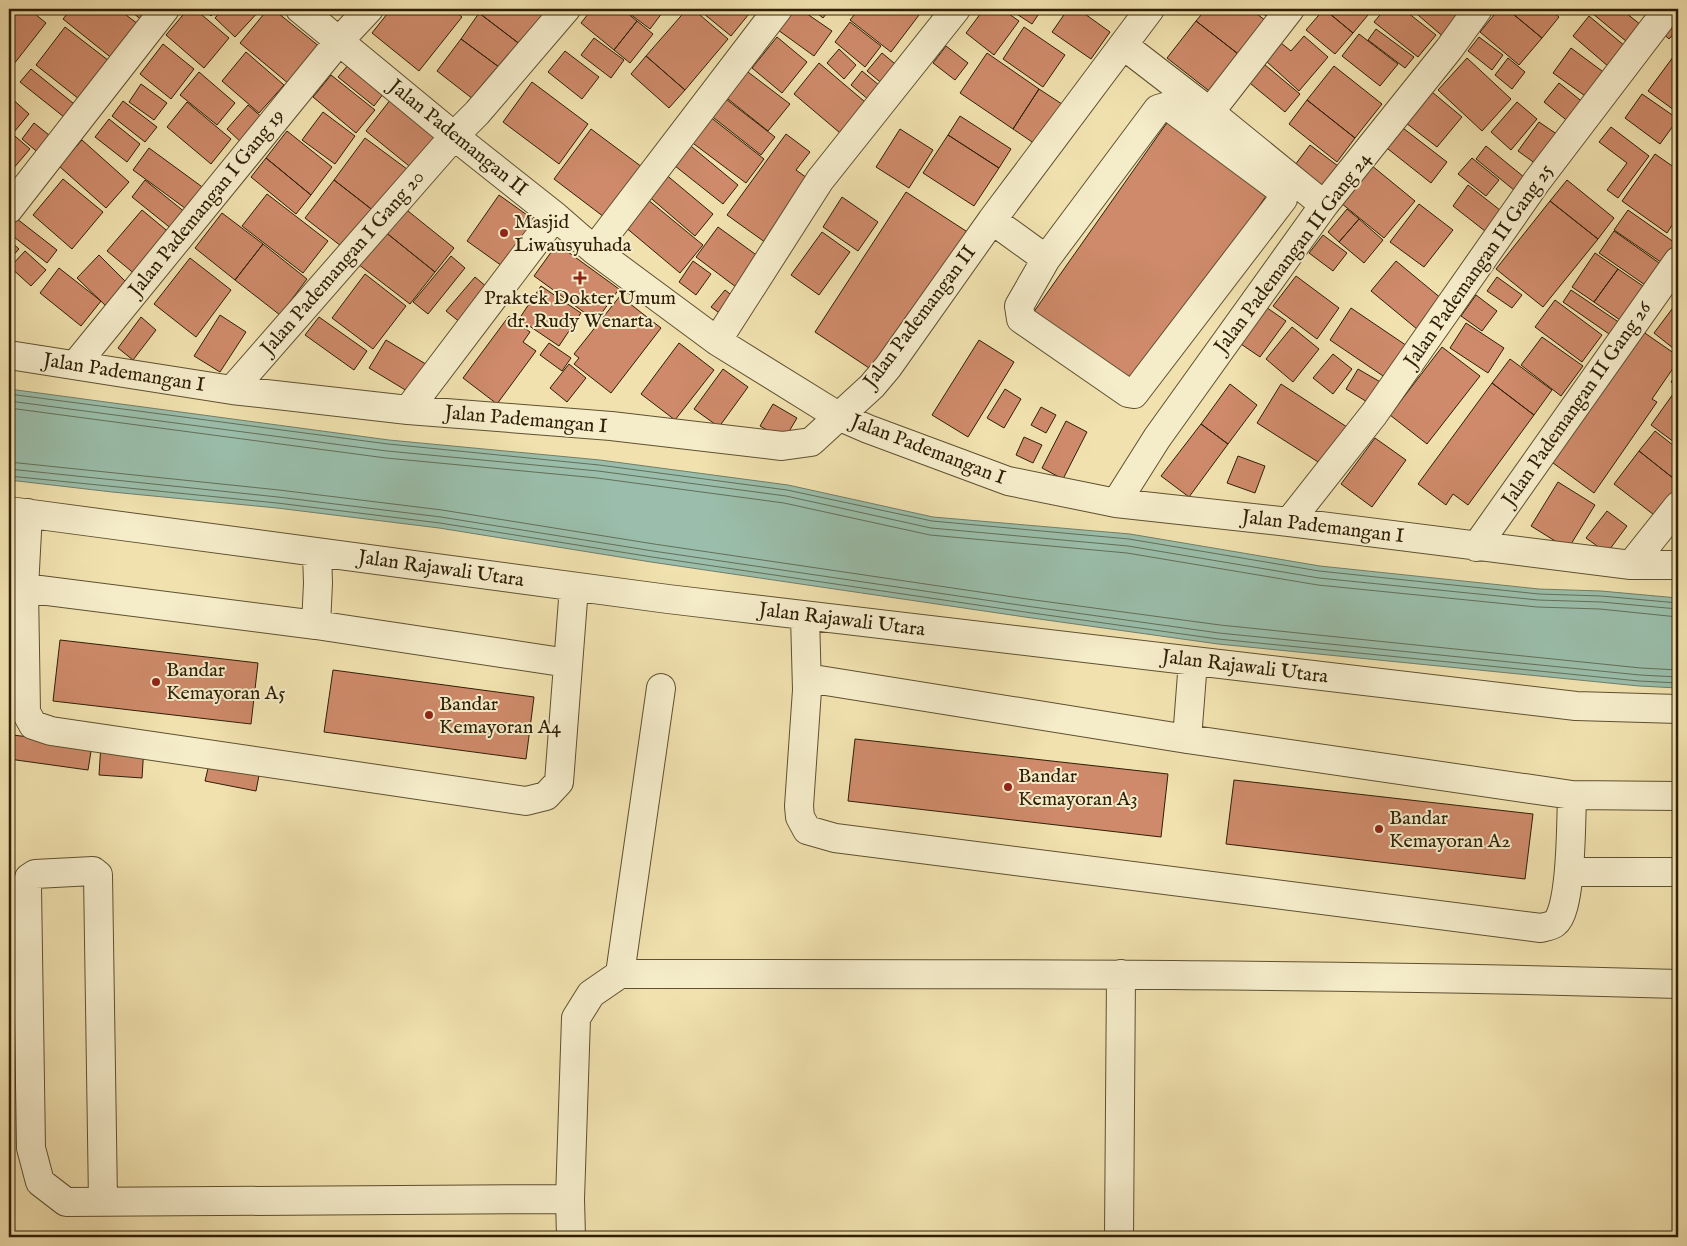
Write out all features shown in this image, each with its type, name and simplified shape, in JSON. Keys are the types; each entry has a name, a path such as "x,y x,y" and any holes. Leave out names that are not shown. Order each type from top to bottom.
{"street":[{"path":"9,209 166,9"},
{"name":"Jalan Pademangan II","path":"300,9 454,136 555,216 594,250 717,341 852,422 872,386 998,224 1150,9"},
{"name":"Jalan Pademangan I Gang 19","path":"76,364 339,41 369,9"},
{"name":"Jalan Pademangan I Gang 20","path":"232,390 454,136 477,113 566,9"},
{"path":"594,250 778,9"},
{"path":"717,341 820,180 956,9"},
{"path":"1210,112 1290,9"},
{"name":"Jalan Pademangan II Gang 24","path":"1116,503 1157,438 1324,205 1449,49 1478,9"},
{"name":"Jalan Pademangan II Gang 25","path":"1289,522 1374,414 1537,181 1668,9"},
{"path":"1123,45 1210,112 1324,205"},
{"path":"1168,106 1281,190 1283,199 1134,394 1128,393 1021,319 1019,306 1046,259 1158,109 1168,106"},
{"path":"408,410 555,216"},
{"path":"998,224 1046,259"},
{"name":"Jalan Pademangan II Gang 26","path":"1476,546 1678,261"},
{"name":"Jalan Pademangan I","path":"9,355 232,390 408,410 611,426 782,446 811,442 852,422 1008,481 1116,503 1289,522 1631,565 1678,565"},
{"path":"1631,565 1678,506"},
{"path":"19,512 24,588 26,712 33,725 51,731 526,800 546,796 559,782 574,587"},
{"name":"Jalan Rajawali Utara","path":"19,512 317,553 805,616 1576,706 1678,709"},
{"path":"316,625 317,553"},
{"path":"24,588 316,625 568,663"},
{"path":"805,616 807,678 799,806 800,817 807,830 835,838 1541,928 1555,923 1562,914 1569,872 1572,794"},
{"path":"1187,739 1193,661"},
{"path":"807,678 1187,739 1572,794 1678,796"},
{"path":"620,974 661,688"},
{"path":"103,1201 98,875 93,871 35,874 29,878 27,887 31,1148 40,1182 66,1202 570,1199"},
{"path":"1569,872 1678,872"},
{"path":"572,1237 570,1199 576,1018 591,994 620,974 1121,974 1523,979 1678,984"},
{"path":"1119,1237 1121,974"}],"water":[{"path":"9,389 389,440 600,460 788,485 933,517 1130,534 1320,566 1539,589 1601,591 1678,598 1678,688 1639,686 1218,644 651,562 439,528 277,508 9,480"}],"building":[{"path":"9,9 29,9 46,23 10,69 9,67"},
{"path":"71,9 118,9 146,30 119,64 63,19"},
{"path":"128,9 161,9 148,25"},
{"path":"188,9 195,9 229,38 204,68 166,35"},
{"path":"203,9 217,9 211,16"},
{"path":"223,9 261,9 235,37 215,18"},
{"path":"268,9 273,9 320,47 289,84 240,43"},
{"path":"391,9 452,9 462,17 419,71 372,33"},
{"path":"483,9 543,9 546,11 521,45 479,13"},
{"path":"592,9 622,9 637,21 614,50 581,23"},
{"path":"634,9 665,9 650,29 630,14"},
{"path":"687,9 693,9 728,39 685,90 646,56"},
{"path":"698,9 753,9 731,36"},
{"path":"793,9 800,9 832,31 814,56 778,30"},
{"path":"812,9 830,9 823,18"},
{"path":"859,9 911,9 919,15 891,52 850,20"},
{"path":"984,9 1002,9 1019,21 994,55 966,33"},
{"path":"1009,9 1042,9 1032,24"},
{"path":"1068,9 1078,9 1110,32 1091,59 1052,32"},
{"path":"1206,9 1250,9 1269,23 1242,57 1196,21"},
{"path":"1257,9 1278,9 1270,19"},
{"path":"1324,9 1353,33 1335,54 1306,30"},
{"path":"1324,9 1373,9 1353,33"},
{"path":"1385,9 1403,9 1436,35 1418,57 1374,22"},
{"path":"1411,9 1472,9 1446,39"},
{"path":"1499,9 1507,9 1542,38 1519,65 1480,32"},
{"path":"1507,9 1549,9 1559,17 1542,38"},
{"path":"1587,9 1621,9 1646,29 1632,46"},
{"path":"1678,9 1678,29 1669,39 1657,28"},
{"path":"479,13 521,45 503,70 461,39"},
{"path":"1589,16 1626,47 1609,67 1573,36"},
{"path":"637,21 653,34 630,63 614,50"},
{"path":"1196,21 1242,57 1213,94 1167,58"},
{"path":"850,22 881,46 865,67 835,42"},
{"path":"65,27 113,64 84,103 36,65"},
{"path":"1024,27 1065,55 1043,87 1003,59"},
{"path":"1376,29 1414,57 1405,68 1368,40"},
{"path":"1359,34 1398,64 1380,86 1342,56"},
{"path":"1304,36 1328,57 1299,91 1266,61 1281,43 1291,51"},
{"path":"777,37 807,62 782,93 752,68"},
{"path":"1479,37 1503,55 1492,70 1468,51"},
{"path":"594,38 624,60 611,78 581,55"},
{"path":"461,39 503,70 478,103 437,71"},
{"path":"163,44 194,69 171,99 140,74"},
{"path":"946,46 968,63 955,80 933,63"},
{"path":"1571,48 1606,74 1588,98 1553,73"},
{"path":"839,49 856,65 844,79 827,63"},
{"path":"565,51 599,77 582,99 548,72"},
{"path":"246,52 284,85 259,113 222,81"},
{"path":"882,53 900,68 885,86 867,71"},
{"path":"987,53 1039,89 1013,129 960,93"},
{"path":"1676,53 1678,54 1678,113 1648,91"},
{"path":"646,56 685,90 669,108 631,74"},
{"path":"1467,58 1511,99 1482,131 1438,90"},
{"path":"1508,58 1525,72 1512,89 1495,75"},
{"path":"1259,60 1300,94 1285,112 1245,79"},
{"path":"819,63 871,107 846,138 794,94"},
{"path":"349,64 384,93 374,106 338,77"},
{"path":"1334,66 1382,104 1355,138 1307,100"},
{"path":"31,69 79,108 69,121 20,82"},
{"path":"744,69 790,104 768,131 723,95"},
{"path":"862,71 886,91 875,105 851,85"},
{"path":"199,72 235,103 217,125 180,95"},
{"path":"331,75 375,110 356,133 313,97"},
{"path":"532,82 588,124 559,164 503,122"},
{"path":"1559,83 1590,108 1575,127 1544,102"},
{"path":"141,84 167,103 154,120 129,102"},
{"path":"1039,89 1068,108 1041,148 1013,129"},
{"path":"1432,92 1462,117 1437,147 1406,123"},
{"path":"1642,94 1678,119 1660,144 1625,118"},
{"path":"9,96 29,114 14,132 9,127"},
{"path":"722,96 775,137 761,155 709,114"},
{"path":"391,99 439,138 414,170 366,131"},
{"path":"1307,100 1355,138 1337,162 1289,124"},
{"path":"123,101 157,127 145,142 112,116"},
{"path":"187,102 231,139 211,164 167,127"},
{"path":"1517,102 1537,119 1511,150 1491,132"},
{"path":"248,105 265,120 244,145 227,129"},
{"path":"323,112 355,136 335,164 302,140"},
{"path":"709,116 764,159 746,183 690,141"},
{"path":"960,116 1011,149 999,168 948,135"},
{"path":"1171,117 1271,189 1134,385 1033,313"},
{"path":"109,119 140,144 127,162 95,137"},
{"path":"1539,122 1564,139 1543,169 1518,151"},
{"path":"34,123 54,139 41,155 22,139"},
{"path":"1399,125 1447,162 1431,183 1383,145"},
{"path":"1611,127 1649,156 1618,198 1607,190 1627,163 1599,142"},
{"path":"591,129 642,167 604,217 554,179"},
{"path":"900,129 933,150 909,188 876,167"},
{"path":"9,131 30,149 12,170 9,167"},
{"path":"287,131 332,167 311,195 266,158"},
{"path":"786,134 810,152 796,170 814,183 769,245 727,215"},
{"path":"948,135 999,168 974,206 923,173"},
{"path":"365,138 411,172 379,215 334,180"},
{"path":"82,140 129,182 106,208 59,166"},
{"path":"686,142 738,185 723,204 670,162"},
{"path":"1310,145 1338,166 1323,186 1295,165"},
{"path":"1486,146 1530,182 1520,195 1476,159"},
{"path":"149,148 205,189 189,211 133,170"},
{"path":"1655,154 1678,170 1678,216 1667,233 1622,201"},
{"path":"266,158 311,195 296,214 251,177"},
{"path":"1472,158 1499,180 1486,196 1458,174"},
{"path":"1371,165 1415,201 1384,238 1341,203"},
{"path":"664,173 713,214 695,236 646,194"},
{"path":"63,179 103,212 72,249 33,215"},
{"path":"145,180 191,217 178,234 132,197"},
{"path":"334,180 379,215 350,253 305,218"},
{"path":"1567,180 1614,218 1598,239 1550,201"},
{"path":"1468,185 1505,214 1490,235 1453,206"},
{"path":"906,192 969,233 878,374 815,332"},
{"path":"267,194 328,241 303,273 242,226"},
{"name":"Masjid Liwausyuhada","path":"499,195 541,225 509,271 467,241"},
{"path":"842,197 878,222 858,251 823,227"},
{"path":"647,199 703,245 680,273 624,226"},
{"path":"1550,201 1598,239 1543,307 1496,269"},
{"path":"1419,204 1453,230 1424,267 1390,242"},
{"path":"403,207 454,248 435,272 384,231"},
{"path":"1347,209 1359,219 1339,242 1328,232"},
{"path":"142,210 177,239 142,280 107,251"},
{"path":"1628,210 1678,245 1678,253 1668,267 1614,230"},
{"path":"222,213 263,244 235,280 195,248"},
{"path":"12,215 57,250 47,263 9,233 9,219"},
{"path":"1359,219 1383,240 1364,263 1339,242"},
{"path":"718,227 766,262 744,293 696,257"},
{"path":"384,231 435,272 410,304 358,264"},
{"path":"1614,231 1662,265 1648,287 1599,253"},
{"path":"822,232 850,252 819,295 791,275"},
{"path":"1323,235 1347,253 1333,271 1309,253"},
{"path":"9,240 19,249 9,260"},
{"path":"263,244 307,279 280,315 235,280"},
{"path":"557,244 619,289 596,321 534,276"},
{"path":"25,251 46,270 31,286 10,267"},
{"path":"1595,253 1618,269 1594,302 1572,287"},
{"path":"99,255 130,286 108,308 77,278"},
{"path":"451,256 465,268 428,314 413,302"},
{"path":"190,258 231,290 196,337 154,304"},
{"path":"693,261 711,274 696,295 679,282"},
{"path":"1396,261 1448,304 1423,334 1371,291"},
{"path":"59,268 101,301 81,326 40,293"},
{"path":"1618,269 1643,286 1620,320 1594,302"},
{"path":"365,274 406,306 373,349 332,318"},
{"path":"1296,276 1339,308 1317,339 1273,306"},
{"path":"475,277 494,293 466,327 446,311"},
{"path":"1497,277 1522,295 1512,308 1487,291"},
{"path":"541,286 581,313 559,346 519,319"},
{"path":"725,290 738,300 725,317 711,307"},
{"path":"1571,290 1620,323 1612,336 1563,302"},
{"path":"1476,295 1497,311 1482,331 1461,316"},
{"path":"620,296 661,328 611,393 574,364 579,358 574,354"},
{"path":"1555,300 1602,335 1582,362 1535,327"},
{"path":"1260,303 1286,321 1260,357 1235,340"},
{"path":"1675,305 1678,308 1678,352 1654,333"},
{"path":"1351,308 1413,350 1392,382 1330,340"},
{"path":"220,315 246,332 220,372 194,356"},
{"path":"509,316 530,332 523,342 536,351 497,404 463,378"},
{"path":"141,317 156,330 133,360 118,348"},
{"path":"319,317 367,351 354,370 305,335"},
{"path":"1466,323 1504,348 1488,373 1450,348"},
{"path":"1292,327 1319,349 1293,382 1266,359"},
{"path":"1639,329 1678,356 1678,361 1652,399 1657,402 1594,493 1549,460"},
{"path":"1542,337 1583,366 1561,396 1521,365"},
{"path":"386,340 429,366 412,394 369,368"},
{"path":"979,340 1014,362 968,437 932,415"},
{"path":"549,343 571,358 562,371 540,355"},
{"path":"679,343 714,370 675,420 641,394"},
{"path":"1442,347 1480,376 1427,444 1390,415"},
{"path":"1333,354 1352,369 1333,394 1313,378"},
{"path":"1510,359 1552,390 1534,415 1492,383"},
{"path":"569,364 586,378 567,402 550,388"},
{"path":"723,369 748,387 719,427 694,409"},
{"path":"1358,369 1389,387 1377,408 1346,389"},
{"path":"1678,371 1678,387 1671,382"},
{"path":"1492,383 1534,415 1468,505 1453,494 1446,505 1418,484"},
{"path":"1230,384 1257,405 1228,444 1201,424"},
{"path":"1281,384 1350,429 1326,467 1257,423"},
{"path":"1678,387 1678,445 1651,425"},
{"path":"1005,389 1021,399 1004,428 987,418"},
{"path":"773,404 797,418 784,440 760,426"},
{"path":"1041,407 1056,415 1046,433 1031,425"},
{"path":"1066,421 1087,432 1063,479 1042,468"},
{"path":"1201,424 1228,444 1189,497 1161,476"},
{"path":"1655,431 1678,449 1678,482 1639,451"},
{"path":"1024,437 1042,445 1033,463 1016,455"},
{"path":"1375,438 1406,460 1372,507 1341,484"},
{"path":"1639,451 1678,482 1678,491 1658,518 1614,484"},
{"path":"1238,456 1265,466 1255,493 1227,483"},
{"path":"1558,482 1595,505 1568,549 1531,526"},
{"path":"1607,511 1627,526 1607,553 1586,538"},
{"name":"Bandar Kemayoran A5","path":"60,640 258,663 251,724 53,701"},
{"name":"Bandar Kemayoran A4","path":"333,670 534,697 526,759 324,732"},
{"path":"13,735 92,745 88,770 9,759"},
{"name":"Bandar Kemayoran A3","path":"855,739 1168,774 1161,837 848,801"},
{"path":"101,744 144,746 142,778 99,775"},
{"path":"210,760 260,770 256,791 205,781"},
{"name":"Bandar Kemayoran A2","path":"1234,780 1533,814 1525,879 1226,844"}],"place":[{"name":"Masjid Liwausyuhada","path":"504,233"},
{"name":"Praktek Dokter Umum dr. Rudy Wenarta","path":"580,278"},
{"name":"Bandar Kemayoran A5","path":"156,682"},
{"name":"Bandar Kemayoran A4","path":"429,715"},
{"name":"Bandar Kemayoran A3","path":"1008,787"},
{"name":"Bandar Kemayoran A2","path":"1379,829"}]}
